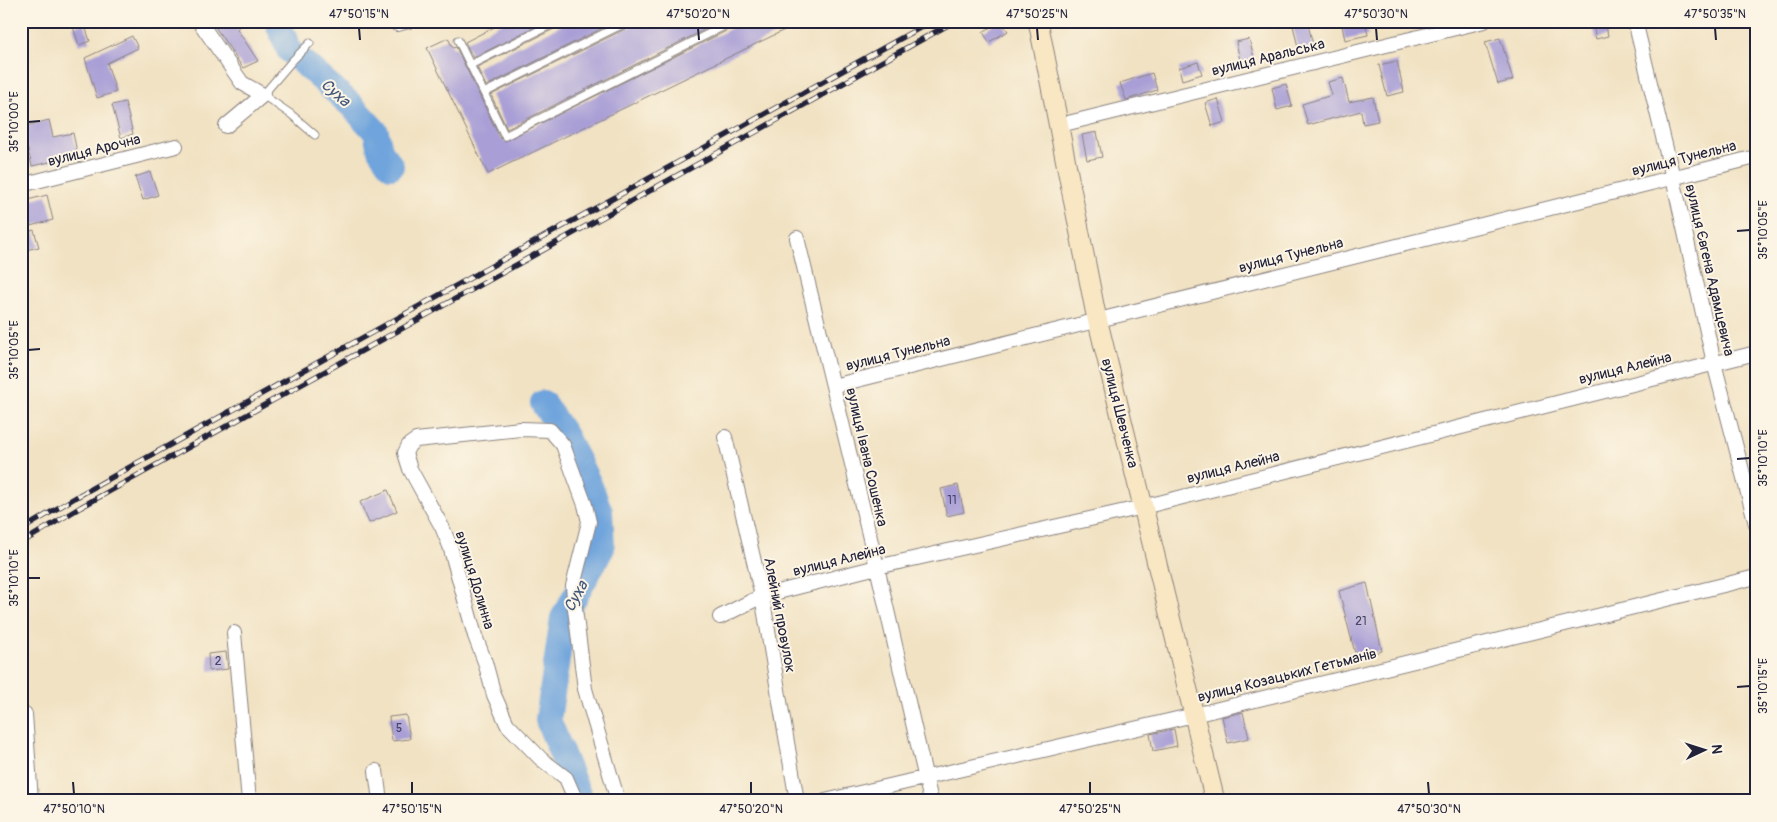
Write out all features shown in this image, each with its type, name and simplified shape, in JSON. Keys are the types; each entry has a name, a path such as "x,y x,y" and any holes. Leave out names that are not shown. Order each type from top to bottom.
{"street":[{"path":"199,21 242,83 262,95 226,126"},
{"name":"вулиця Шевченка","path":"1038,21 1098,319 1142,507 1215,801"},
{"name":"вулиця Аральська","path":"1060,125 1484,21"},
{"name":"вулиця Євгена Адамцевича","path":"1635,21 1673,178 1714,363 1756,524"},
{"name":"вулиця Арочна","path":"21,185 176,146"},
{"name":"вулиця Тунельна","path":"834,386 1756,157"},
{"name":"вулиця Івана Сошенка","path":"798,238 877,567 930,801"},
{"name":"вулиця Алейна","path":"720,617 762,596 877,567 1142,507 1756,353"},
{"name":"вулиця Долинна","path":"576,801 566,778 540,759 507,724 494,695 485,662 475,636 450,546 442,527 410,469 405,452 409,445 416,440 521,429 550,430 563,446 585,505 589,522 573,586 585,688 618,801"},
{"name":"Алейний провулок","path":"725,437 762,596 797,801"},
{"name":"вулиця Козацьких Гетьманів","path":"824,801 1194,715 1756,577"},
{"path":"234,633 249,801"},
{"path":"25,714 31,801"},
{"path":"376,771 380,801"}],"lane":[{"path":"470,65 558,21"},
{"path":"484,93 629,21"},
{"path":"458,40 505,136 734,21"},
{"path":"310,43 262,95 292,115 315,135"}],"building":[{"path":"211,21 243,21 237,29 258,61 243,68"},
{"path":"506,21 546,21 473,58 465,42"},
{"path":"563,21 617,21 486,86 477,67 560,26"},
{"path":"634,21 722,21 507,129 491,95 631,26"},
{"path":"739,21 803,21 488,174 427,48 448,38 453,48 456,47 500,138 505,141 736,26"},
{"path":"1000,21 1008,31 989,42 983,32"},
{"path":"1292,21 1307,21 1314,48 1299,52"},
{"path":"1341,21 1365,21 1368,35 1345,40"},
{"path":"1592,21 1605,21 1608,36 1596,39"},
{"path":"84,23 90,41 79,45 73,27"},
{"path":"132,36 138,48 107,63 116,92 97,98 85,58"},
{"path":"1500,38 1513,80 1498,84 1485,42"},
{"path":"1249,39 1255,61 1241,65 1236,42"},
{"path":"1397,61 1404,92 1387,96 1379,65"},
{"path":"1198,62 1202,74 1182,80 1179,68"},
{"path":"1152,73 1157,90 1126,100 1120,83"},
{"path":"1343,78 1349,102 1373,97 1378,121 1363,124 1361,111 1308,125 1302,104 1332,95 1328,82"},
{"path":"1286,84 1292,106 1277,110 1272,88"},
{"path":"1218,99 1225,122 1212,126 1205,103"},
{"path":"125,102 133,134 121,138 112,105"},
{"path":"49,120 53,137 73,133 77,152 58,156 59,160 32,166 22,127"},
{"path":"1097,132 1102,157 1087,160 1082,135"},
{"path":"150,172 158,195 143,200 135,177"},
{"path":"47,195 53,220 30,226 24,201"},
{"path":"34,230 39,247 21,251 21,234"},
{"path":"958,485 964,512 947,516 941,489"},
{"path":"388,490 397,511 369,523 360,502"},
{"path":"1367,583 1382,651 1356,657 1339,591"},
{"path":"226,652 228,669 209,671 208,654"},
{"path":"1243,712 1249,738 1228,743 1222,717"},
{"path":"406,715 410,739 392,741 389,717"},
{"path":"1174,729 1177,746 1153,751 1150,734"}],"waterway":[{"name":"Суха","path":"277,21 289,50 351,105 376,132 380,150 391,166"},
{"name":"Суха","path":"543,403 565,436 589,484 600,512 602,548 563,618 548,720 581,801"}],"railway":[{"path":"21,530 78,496 932,21"},
{"path":"21,543 81,507 955,21"}]}
